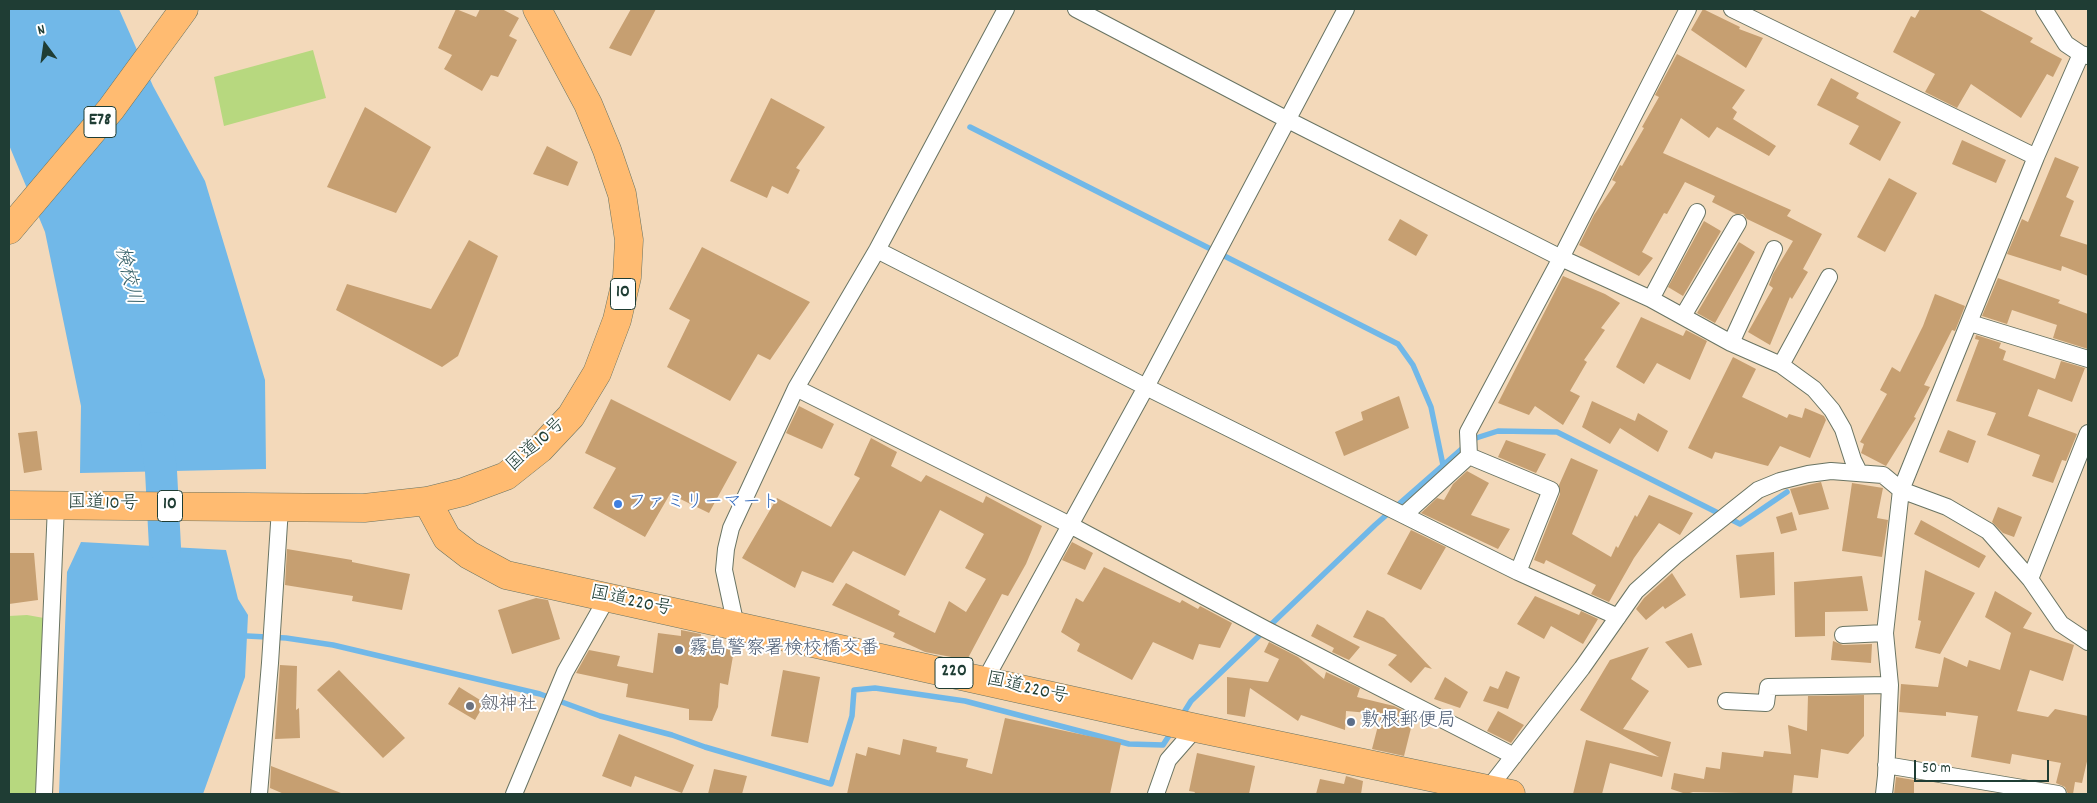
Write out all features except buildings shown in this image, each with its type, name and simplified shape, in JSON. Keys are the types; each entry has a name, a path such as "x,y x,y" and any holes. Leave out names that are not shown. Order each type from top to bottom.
{"highway":[{"name":"E78","path":"9,208 42,171 118,77 165,9"},
{"name":"E78","path":"9,230 111,109 184,9"},
{"name":"国道10号","path":"9,505 364,508 427,501 463,492 506,476 540,449 571,416 597,373 618,320 627,277 629,240 622,194 607,150 588,104 537,9"},
{"name":"国道220号","path":"427,501 447,538 469,555 506,575 1196,728 1500,792"}],"street":[{"path":"736,626 724,570 731,528 796,388 877,250 1006,9"},
{"path":"1076,9 1286,119 1562,258 1651,299 1731,343 1781,365 1814,389 1832,410 1843,429 1859,472"},
{"path":"985,680 1146,387 1286,119 1346,9"},
{"path":"1469,456 1468,432 1562,258 1688,9"},
{"path":"1732,9 2036,157"},
{"path":"1884,794 1890,685 1885,633 1900,490 1970,323 2036,157 2085,55 2066,44 2044,9"},
{"path":"1651,299 1697,212"},
{"path":"1683,316 1738,223"},
{"path":"1731,343 1774,249"},
{"path":"877,250 1146,387 1518,572 1618,617"},
{"path":"1781,365 1830,276"},
{"path":"1970,323 2088,359"},
{"path":"796,388 1070,525 1514,756"},
{"path":"2030,579 2088,433"},
{"path":"1404,515 1469,456"},
{"path":"1469,456 1551,490 1518,572"},
{"path":"1500,792 1514,756 1582,668 1636,591 1758,490 1780,481 1831,471 1883,475 1900,490 1947,507 1988,531 2030,579 2061,624 2088,642"},
{"path":"44,794 64,505"},
{"path":"259,794 274,603 273,507"},
{"path":"514,794 565,672 607,598"},
{"path":"1843,635 1885,633"},
{"path":"1726,701 1766,703 1768,687 1890,685"},
{"path":"1156,794 1168,760 1196,728"},
{"path":"1886,764 2058,794"}],"green space":[{"path":"313,50 326,98 224,126 214,77"},
{"path":"27,615 44,618 37,794 9,794 9,616"}],"water":[{"path":"9,9 119,9 153,86 205,181 265,380 266,469 80,473 81,406 45,232 9,145"},
{"path":"81,542 226,550 238,599 248,615 245,677 203,794 59,794 67,572"}],"waterway":[{"path":"970,127 1398,344 1413,365 1431,407 1443,465"},
{"name":"検校川","path":"155,428 161,471 165,547"},
{"path":"1181,717 1191,701 1375,525 1473,439 1498,431 1557,432 1740,524 1787,492"},
{"path":"247,636 286,638 333,645 540,694 600,716 672,735 705,747 831,784 852,716 854,690 875,688 965,701 1129,744 1163,745 1172,731"}],"place":[{"name":"ファミリーマート","path":"618,504"},
{"name":"霧島警察署検校橋交番","path":"679,650"},
{"name":"劔神社","path":"470,706"},
{"name":"敷根郵便局","path":"1351,722"}]}
